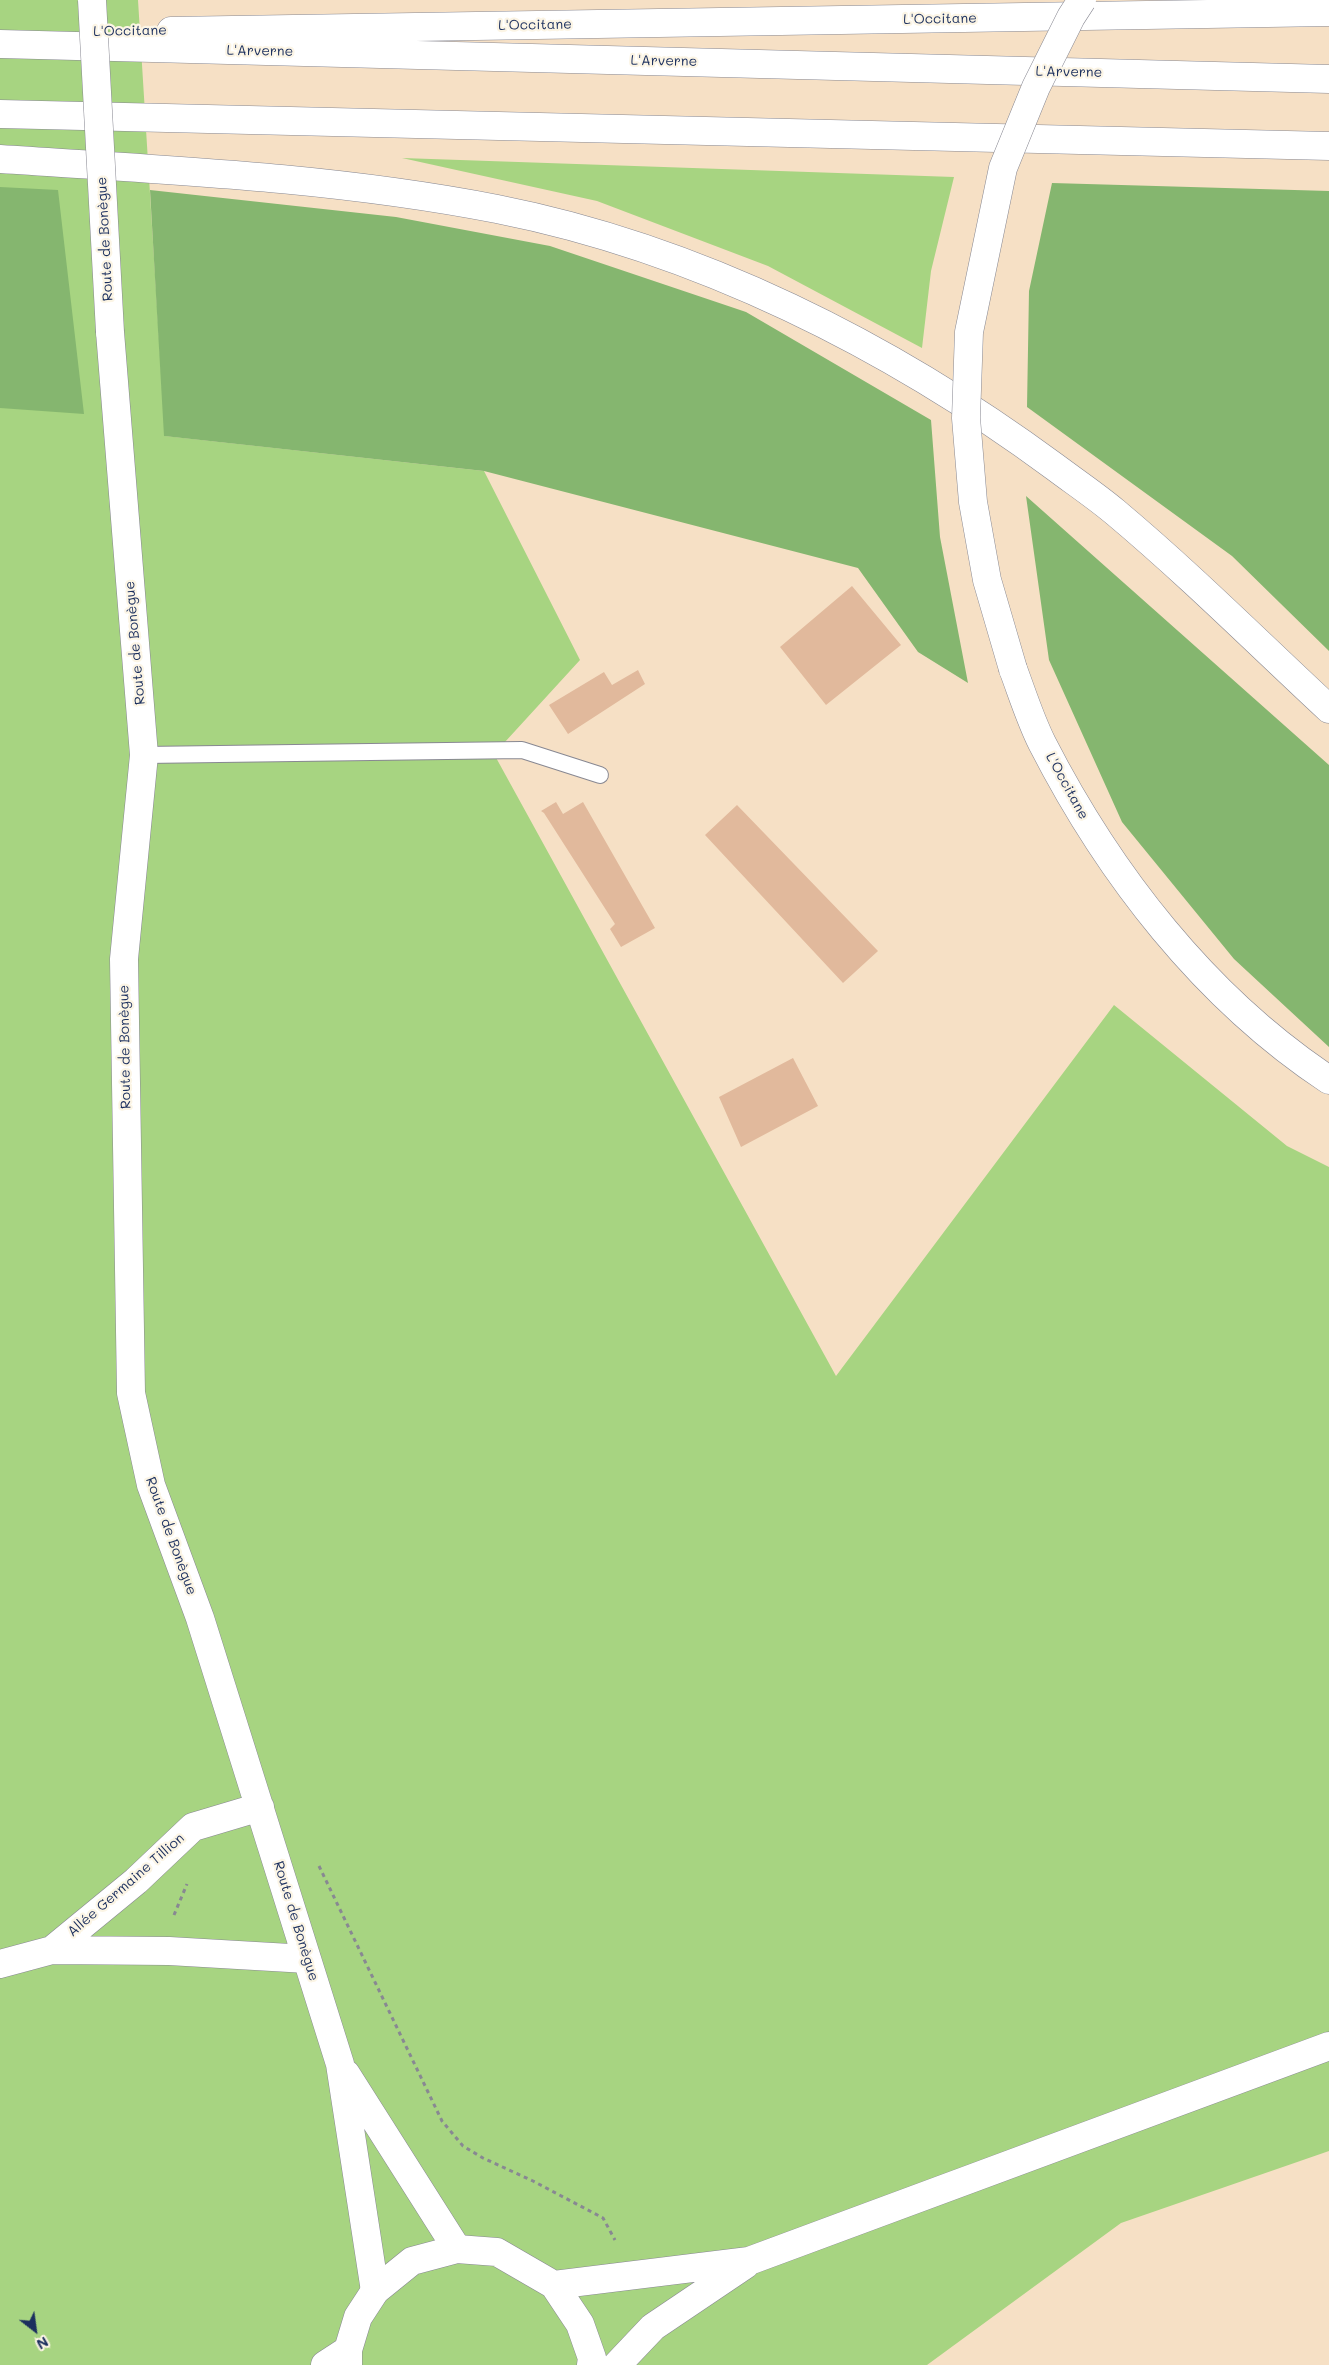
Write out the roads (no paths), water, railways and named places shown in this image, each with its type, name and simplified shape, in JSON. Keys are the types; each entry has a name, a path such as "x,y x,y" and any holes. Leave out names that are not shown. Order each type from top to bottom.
{"main road":[{"name":"Route de Bonègue","path":"92,0 110,332 144,755 124,959 131,1393 151,1485 200,1618 340,2064"},
{"name":"L'Occitane","path":"1082,0 1071,17 1036,87 1003,168 969,332 966,418 973,502 987,580 1013,669 1042,741 1084,818 1129,886 1183,951 1243,1012 1307,1065 1329,1080"},
{"name":"L'Occitane","path":"0,33 1329,12"},
{"name":"L'Arverne","path":"0,44 1329,79"},
{"path":"0,114 1329,146"},
{"path":"0,159 264,177 391,191 499,210 596,234 671,258 763,296 861,344 941,389 1024,444 1114,511 1329,709"},
{"name":"Allée Germaine Tillion","path":"52,1950 136,1881 192,1827 260,1807"},
{"name":"Allée Germaine Tillion","path":"0,1964 52,1950 169,1952 307,1959"},
{"path":"554,2285 749,2261 1329,2046"},
{"path":"340,2064 457,2248"},
{"path":"340,2064 375,2291"},
{"path":"325,2365 348,2358 358,2317 375,2291 412,2261 457,2248 497,2252 554,2285 580,2324 592,2358 591,2365"},
{"path":"617,2365 653,2327 749,2261"}],"lane":[{"path":"144,755 522,750 600,775"}]}
